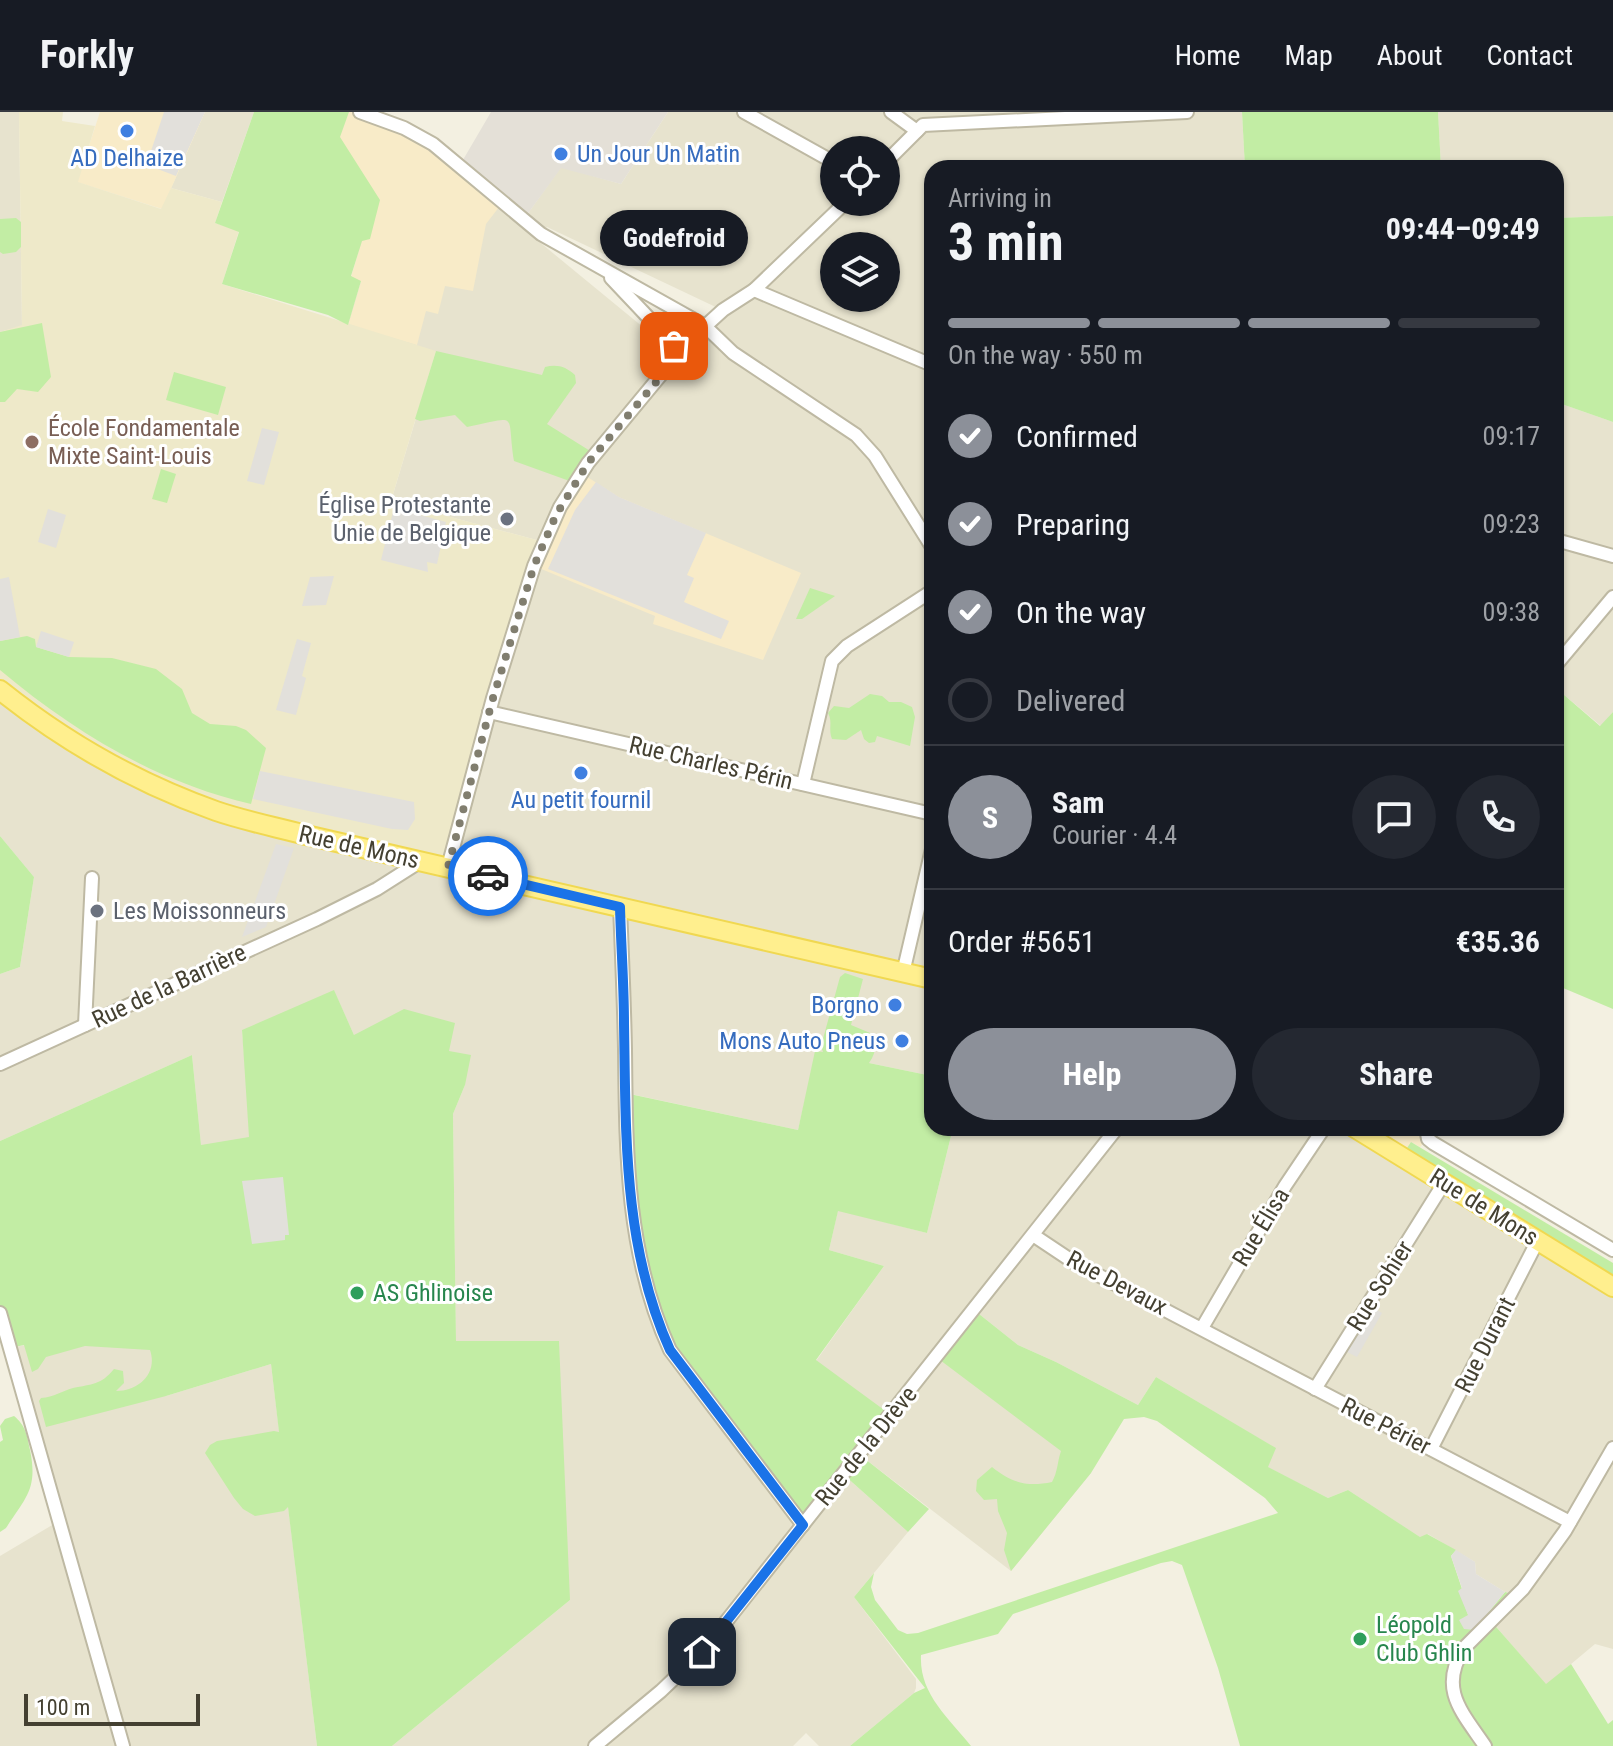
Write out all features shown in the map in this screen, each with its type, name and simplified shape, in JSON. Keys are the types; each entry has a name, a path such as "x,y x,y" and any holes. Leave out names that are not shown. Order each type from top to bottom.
{"main road":[{"name":"Rue de Mons","path":"0,690 38,720 116,768 191,802 262,824 924,977"},
{"name":"Rue de Mons","path":"1368,1136 1613,1287"}],"street":[{"path":"360,112 404,128 433,144 541,234 705,326 733,353 866,443 924,534"},
{"path":"744,112 820,155"},
{"path":"891,112 920,128 1187,112"},
{"path":"900,148 936,112"},
{"path":"448,867 489,712 534,566 560,507 588,463 705,326 754,290 831,216"},
{"path":"600,267 662,332 678,356"},
{"path":"754,290 924,362"},
{"path":"1564,542 1613,556"},
{"path":"803,784 832,661 847,646 924,596"},
{"path":"1564,655 1613,597"},
{"name":"Rue Charles Périn","path":"489,712 924,812"},
{"name":"Rue de la Barrière","path":"0,1064 363,896 421,861"},
{"path":"85,1025 92,878"},
{"path":"903,973 924,883"},
{"path":"620,907 626,1147 631,1214 636,1244 660,1328 670,1350 803,1525"},
{"name":"Rue de la Drève","path":"595,1746 702,1652 1111,1136"},
{"name":"Rue Élisa","path":"1202,1328 1285,1186 1319,1136"},
{"path":"1427,1136 1433,1143 1613,1250"},
{"name":"Rue Sohier","path":"1315,1389 1444,1183"},
{"name":"Rue Devaux","path":"1033,1235 1075,1263 1202,1328"},
{"name":"Rue Durant","path":"1431,1449 1538,1240"},
{"path":"0,1313 123,1746"},
{"name":"Rue Périer","path":"1202,1328 1570,1522"},
{"path":"1485,1746 1461,1711 1453,1692 1453,1674 1458,1657 1523,1589 1570,1522 1613,1448"}],"shaded area":[{"path":"0,112 19,112 22,326 0,332"},
{"path":"19,112 63,112 62,121 95,126 78,182 161,209 171,188 222,202 215,223 239,231 222,284 436,351 391,501 544,542 448,867 191,802 0,690 0,332 22,325"},
{"path":"100,112 205,112 162,209 77,182"},
{"path":"164,112 205,112 176,176 155,168 159,157 150,154"},
{"path":"205,112 254,112 222,202 171,188"},
{"path":"349,112 524,219 561,167 621,184 668,112 1242,112 1245,160 924,160 924,1074 816,1052 798,1130 626,1093 844,1475 908,1532 854,1597 916,1679 916,1688 914,1693 850,1746 819,1746 806,1733 793,1746 392,1746 570,1600 456,1341 453,1114 465,1085 354,1035 334,991 242,1031 255,1180 201,1146 192,1055 0,1141 0,974 20,967 34,877 0,836 0,689 544,542 391,501 436,352 348,325 361,282","holes":["547,227 722,310 677,355 537,240"]},
{"path":"349,112 360,112 404,128 503,202 486,224 473,291 445,286 438,314 426,311 417,345 348,325 361,282 351,277 362,240 339,137"},
{"path":"491,112 668,112 621,184 561,168 524,219 460,165"},
{"path":"1438,112 1613,112 1613,216 1564,218 1564,160 1441,160"},
{"path":"1564,405 1613,422 1613,712 1601,726 1564,695"},
{"path":"262,428 279,432 264,485 247,481"},
{"path":"581,473 619,497 801,573 763,660 653,624 655,616 534,566"},
{"path":"596,482 619,497 706,533 687,575 694,578 684,602 729,621 721,639 548,569 575,510"},
{"path":"394,508 446,522 437,564 427,562 428,572 381,560"},
{"path":"48,509 66,515 56,548 38,542"},
{"path":"334,576 326,605 302,606 310,577"},
{"path":"9,577 20,637 0,641 0,579"},
{"path":"41,631 74,642 69,657 36,647"},
{"path":"297,639 311,643 296,715 276,710"},
{"path":"260,771 414,802 415,819 408,830 392,829 253,799"},
{"path":"276,844 294,848 266,927 242,937"},
{"path":"951,1136 1368,1136 1613,1287 1613,1649 1595,1644 1546,1685 1493,1623 1517,1595 1505,1592 1476,1574 1475,1562 1428,1534 1421,1538 1348,1490 1328,1498 1267,1467 1275,1448 1156,1377 1138,1405 1018,1345 974,1310 1091,1473 1011,1571 860,1455 816,1361 884,1266 829,1250 838,1210 927,1233"},
{"path":"1373,1136 1427,1136 1420,1147 1411,1142 1408,1152"},
{"path":"283,1177 289,1235 285,1235 285,1240 252,1244 242,1181"},
{"path":"1368,1305 1382,1313 1357,1357 1341,1349"},
{"path":"142,1323 166,1396 271,1364 317,1746 0,1746 0,1556 59,1521 10,1348"},
{"path":"1456,1550 1475,1562 1476,1574 1505,1592 1474,1630 1464,1629 1459,1620 1468,1615 1458,1591 1462,1588 1451,1556"}],"green space":[{"path":"254,112 349,112 340,137 380,200 370,239 362,241 351,276 361,281 348,325 328,315 222,284 239,232 215,223"},
{"path":"1242,112 1438,112 1441,160 1245,160"},
{"path":"1613,216 1613,422 1564,405 1564,218"},
{"path":"16,218 21,222 21,247 16,252 3,254 0,252 0,219"},
{"path":"42,323 51,377 38,392 17,389 5,402 0,402 0,332"},
{"path":"436,351 542,375 545,367 558,366 575,375 576,383 547,424 595,454 575,483 514,461 510,426 503,420 467,427 455,415 420,421 415,419"},
{"path":"174,372 226,387 218,415 166,400"},
{"path":"161,469 176,474 167,503 152,499"},
{"path":"810,588 835,596 802,619 796,619"},
{"path":"27,636 35,639 36,647 69,657 112,658 156,669 182,689 192,713 210,724 246,730 266,748 251,804 149,768 87,734 28,693 0,670 0,641"},
{"path":"870,694 912,707 915,717 910,746 877,736 875,742 869,743 861,730 846,740 832,739 828,713 834,706 849,708"},
{"path":"1564,695 1600,726 1613,712 1613,1009 1564,988"},
{"path":"0,836 34,877 20,967 0,974"},
{"path":"845,973 863,979 851,1025 875,1035 875,1050 869,1063 924,1074 924,1136 951,1136 927,1233 838,1211 829,1250 884,1266 816,1360 891,1415 860,1455 929,1509 908,1532 844,1475 803,1525 670,1350 636,1244 625,1093 798,1130 815,1051 823,1052 821,1046 840,977"},
{"path":"334,990 354,1035 404,1009 455,1023 449,1051 471,1055 465,1085 453,1114 456,1341 559,1341 570,1600 392,1746 317,1746 288,1507 284,1511 255,1516 243,1509 205,1453 217,1441 279,1432 271,1364 166,1396 46,1427 39,1401 41,1398 96,1383 114,1369 123,1371 124,1383 116,1391 132,1388 149,1373 150,1350 85,1346 46,1357 32,1372 24,1345 10,1348 0,1313 0,1141 192,1055 201,1145 249,1137 242,1030"},
{"path":"1411,1142 1613,1263 1613,1275 1408,1152"},
{"path":"974,1310 1018,1345 1138,1405 1156,1377 1276,1448 1268,1467 1328,1498 1348,1490 1420,1537 1427,1534 1456,1550 1451,1556 1462,1589 1459,1591 1474,1630 1505,1592 1517,1595 1491,1621 1546,1684 1571,1664 1608,1724 1613,1720 1613,1746 1240,1746 1218,1668 1182,1565 1172,1561 1013,1614 998,1634 921,1655 930,1693 971,1746 850,1746 914,1693 925,1688 854,1597 874,1573 871,1587 875,1600 898,1630 907,1634 918,1633 1278,1513 1265,1498 1157,1421 1144,1417 1124,1419 1091,1473 1011,1571 1004,1550 1007,1533 998,1511 997,1499 984,1500 976,1491 977,1480 992,1467 1020,1482 1052,1482 1061,1451 936,1357"},
{"path":"14,1416 27,1435 32,1463 31,1484 6,1528 0,1532 0,1442 3,1440 0,1426 5,1419"}],"way so far":[{"path":"488,876 448,867 493,698 534,566 560,507 588,463 678,356 674,346"}],"place":[{"name":"AD Delhaize","path":"127,131"},
{"name":"Un Jour Un Matin","path":"561,154"},
{"name":"Godefroid","path":"674,346"},
{"name":"École Fondamentale Mixte Saint-Louis","path":"32,442"},
{"name":"Église Protestante Unie de Belgique","path":"507,519"},
{"name":"Au petit fournil","path":"581,773"},
{"name":"Les Moissonneurs","path":"97,911"},
{"name":"Borgno","path":"895,1005"},
{"name":"Mons Auto Pneus","path":"902,1041"},
{"name":"AS Ghlinoise","path":"357,1293"},
{"name":"Léopold Club Ghlin","path":"1360,1639"}],"route":[{"path":"488,876 620,907 626,1147 631,1214 636,1244 660,1328 670,1350 803,1525 702,1652"}]}
